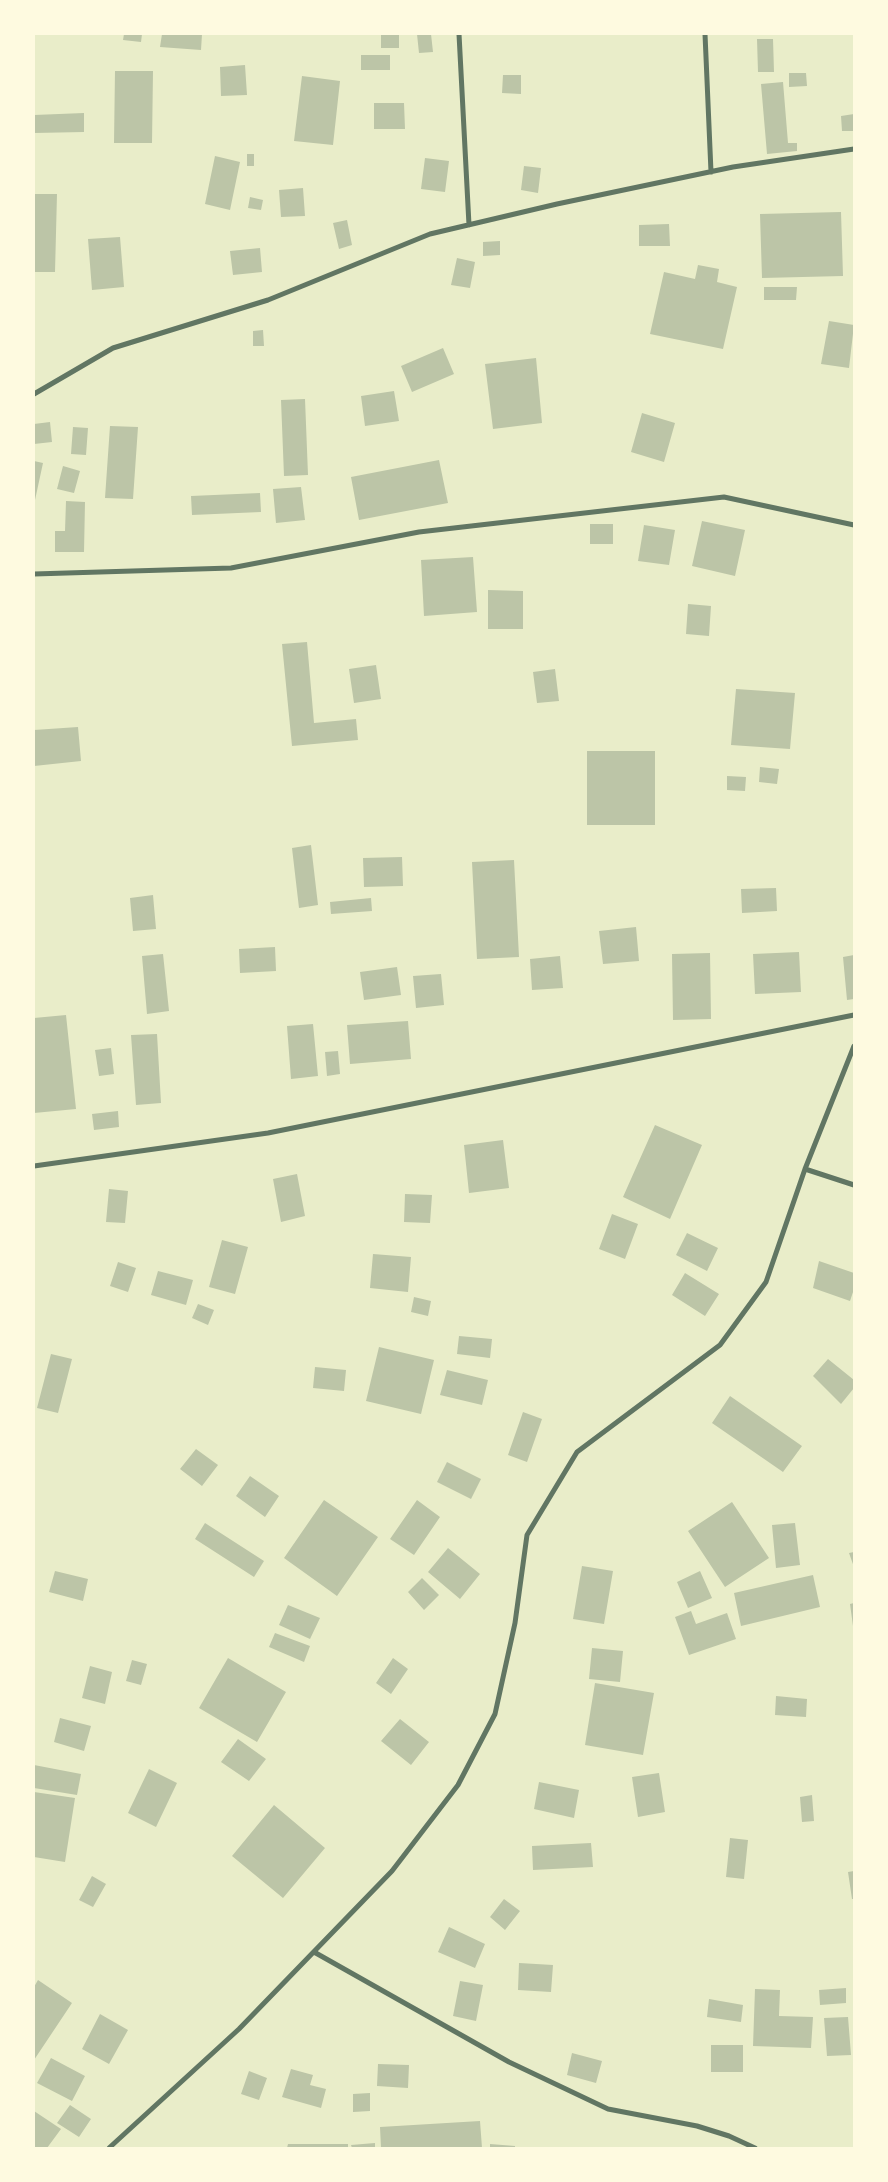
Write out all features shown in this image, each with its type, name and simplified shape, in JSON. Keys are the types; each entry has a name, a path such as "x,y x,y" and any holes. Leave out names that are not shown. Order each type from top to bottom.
{"street":[{"path":"460,34 469,224"},
{"path":"705,34 711,172"},
{"path":"34,394 113,348 268,300 430,234 711,172 854,149"},
{"path":"34,574 231,568 419,532 724,497 854,525"},
{"path":"34,1166 268,1132 854,1015"},
{"path":"109,2148 239,2028 392,1871 458,1785 496,1714 515,1623 527,1535 577,1452 720,1345 766,1282 805,1169 854,1046"},
{"path":"805,1169 854,1185"},
{"path":"314,1952 509,2062 608,2109 697,2126 729,2136 755,2148"}],"building":[{"path":"124,34 142,34 141,42 123,40"},
{"path":"162,34 202,34 201,50 160,47"},
{"path":"381,34 399,34 399,48 381,48"},
{"path":"417,34 431,34 433,52 419,53"},
{"path":"757,39 773,39 774,72 758,72"},
{"path":"361,55 390,55 390,70 361,70"},
{"path":"245,65 247,95 221,96 220,67"},
{"path":"115,71 153,71 152,143 114,143"},
{"path":"789,73 806,73 807,86 789,87"},
{"path":"503,75 521,75 521,94 502,93"},
{"path":"302,76 340,81 333,145 294,141"},
{"path":"783,82 788,143 797,143 797,151 767,154 761,84"},
{"path":"374,103 404,103 405,129 374,129"},
{"path":"84,113 84,132 34,133 34,115"},
{"path":"854,114 854,131 842,131 841,116"},
{"path":"247,154 254,154 254,166 247,166"},
{"path":"215,156 240,162 230,210 205,204"},
{"path":"425,158 449,161 445,192 421,189"},
{"path":"524,166 541,168 538,193 521,190"},
{"path":"303,188 305,216 281,217 279,190"},
{"path":"34,194 57,194 55,272 34,272"},
{"path":"250,197 263,200 261,210 248,208"},
{"path":"841,212 843,276 762,278 760,214"},
{"path":"347,220 352,245 339,249 333,223"},
{"path":"669,224 670,246 639,246 639,225"},
{"path":"120,237 124,287 92,290 88,239"},
{"path":"500,241 500,255 483,256 483,242"},
{"path":"260,248 262,272 233,275 230,251"},
{"path":"457,258 475,262 470,288 451,285"},
{"path":"698,265 719,269 717,282 737,287 723,349 650,334 664,272 695,279"},
{"path":"764,287 797,287 796,300 764,300"},
{"path":"829,321 854,325 849,368 821,364"},
{"path":"263,330 264,346 253,346 253,331"},
{"path":"443,348 454,374 412,392 401,366"},
{"path":"536,358 542,423 493,429 485,364"},
{"path":"394,391 399,421 365,426 361,396"},
{"path":"305,399 308,475 284,476 281,400"},
{"path":"642,413 675,423 664,462 631,452"},
{"path":"50,422 52,442 34,444 34,424"},
{"path":"110,426 138,427 133,499 105,498"},
{"path":"73,427 88,428 86,455 71,454"},
{"path":"439,460 448,503 359,520 351,477"},
{"path":"34,461 43,463 35,500 34,500"},
{"path":"63,466 80,471 74,493 57,489"},
{"path":"301,487 305,520 276,523 273,489"},
{"path":"260,493 261,512 192,515 191,496"},
{"path":"66,501 85,502 84,552 55,552 55,531 65,531"},
{"path":"702,521 745,530 735,576 692,566"},
{"path":"590,524 613,524 613,544 590,544"},
{"path":"644,525 675,530 669,565 638,561"},
{"path":"473,557 477,612 424,616 421,560"},
{"path":"488,590 523,591 523,629 488,629"},
{"path":"688,604 711,606 709,636 686,634"},
{"path":"307,642 314,723 356,719 358,740 292,746 282,644"},
{"path":"376,665 381,699 354,703 349,669"},
{"path":"555,669 559,701 537,703 533,672"},
{"path":"736,689 795,693 790,749 731,745"},
{"path":"78,727 81,761 34,766 34,730"},
{"path":"587,751 655,751 655,825 587,825"},
{"path":"760,767 779,769 777,784 759,782"},
{"path":"727,776 746,777 745,791 727,790"},
{"path":"311,845 318,905 299,908 292,848"},
{"path":"402,857 403,886 364,887 363,858"},
{"path":"514,860 519,957 477,959 472,862"},
{"path":"776,888 777,911 742,913 741,889"},
{"path":"153,895 156,929 133,931 130,898"},
{"path":"371,898 372,911 331,914 330,902"},
{"path":"636,927 639,961 603,964 599,931"},
{"path":"275,947 276,971 240,973 239,949"},
{"path":"799,952 801,992 755,994 753,954"},
{"path":"710,953 711,1019 673,1020 672,954"},
{"path":"163,954 169,1011 147,1014 142,956"},
{"path":"854,955 854,999 847,1000 843,957"},
{"path":"560,956 563,988 532,990 530,959"},
{"path":"397,967 401,995 364,1000 360,972"},
{"path":"441,974 444,1005 416,1008 413,976"},
{"path":"66,1015 76,1109 34,1113 34,1018"},
{"path":"408,1021 411,1059 350,1064 347,1025"},
{"path":"313,1024 318,1076 291,1079 287,1026"},
{"path":"157,1034 161,1103 136,1105 131,1035"},
{"path":"111,1048 114,1074 99,1076 95,1050"},
{"path":"338,1051 340,1074 327,1076 325,1052"},
{"path":"118,1111 119,1127 94,1130 92,1114"},
{"path":"655,1125 702,1145 670,1219 623,1197"},
{"path":"503,1140 509,1188 469,1193 464,1145"},
{"path":"297,1174 305,1216 281,1222 273,1179"},
{"path":"109,1189 128,1191 125,1223 106,1222"},
{"path":"405,1194 432,1195 430,1223 404,1222"},
{"path":"612,1214 638,1224 625,1259 599,1249"},
{"path":"687,1233 718,1248 707,1271 676,1255"},
{"path":"222,1240 248,1247 235,1294 209,1287"},
{"path":"373,1254 411,1257 408,1292 370,1288"},
{"path":"819,1261 854,1273 854,1289 850,1301 813,1288"},
{"path":"118,1262 136,1268 128,1292 110,1286"},
{"path":"158,1271 193,1280 186,1305 151,1295"},
{"path":"685,1273 719,1294 705,1316 672,1295"},
{"path":"414,1297 431,1301 428,1316 411,1312"},
{"path":"198,1304 214,1310 208,1325 192,1318"},
{"path":"459,1336 492,1339 490,1358 457,1354"},
{"path":"379,1347 434,1360 421,1414 366,1401"},
{"path":"51,1354 72,1359 58,1413 37,1408"},
{"path":"828,1359 854,1380 854,1388 841,1404 813,1376"},
{"path":"315,1367 346,1370 344,1391 313,1388"},
{"path":"447,1370 488,1380 482,1405 440,1395"},
{"path":"730,1396 802,1446 783,1472 712,1423"},
{"path":"523,1412 542,1419 527,1462 508,1455"},
{"path":"196,1449 218,1465 202,1486 180,1469"},
{"path":"447,1462 481,1479 471,1499 437,1482"},
{"path":"250,1476 279,1496 265,1517 236,1496"},
{"path":"324,1500 378,1537 337,1596 284,1558"},
{"path":"417,1500 440,1517 414,1555 390,1539"},
{"path":"732,1502 769,1558 725,1587 688,1531"},
{"path":"205,1523 264,1561 254,1577 195,1539"},
{"path":"795,1523 800,1565 776,1568 772,1525"},
{"path":"448,1548 480,1574 460,1599 428,1572"},
{"path":"854,1552 854,1567 849,1553"},
{"path":"582,1566 613,1571 604,1624 573,1619"},
{"path":"55,1571 88,1579 83,1601 49,1592"},
{"path":"700,1571 712,1598 688,1608 677,1582"},
{"path":"813,1575 820,1607 741,1626 734,1593"},
{"path":"422,1578 439,1595 424,1610 408,1592"},
{"path":"854,1603 854,1626 853,1626 850,1604"},
{"path":"288,1605 320,1618 310,1639 279,1625"},
{"path":"691,1611 696,1624 727,1613 736,1639 689,1655 675,1617"},
{"path":"275,1633 310,1646 304,1662 269,1647"},
{"path":"592,1648 623,1651 620,1682 589,1679"},
{"path":"228,1658 286,1692 257,1742 199,1708"},
{"path":"393,1658 408,1669 391,1694 376,1683"},
{"path":"132,1660 147,1664 141,1685 126,1681"},
{"path":"90,1666 112,1672 105,1704 82,1698"},
{"path":"595,1683 654,1693 643,1755 585,1745"},
{"path":"776,1696 807,1699 806,1717 775,1715"},
{"path":"60,1718 91,1726 84,1751 54,1742"},
{"path":"400,1719 429,1742 411,1765 381,1741"},
{"path":"238,1739 266,1759 249,1781 221,1762"},
{"path":"34,1765 81,1774 77,1795 34,1788"},
{"path":"149,1769 177,1783 156,1827 128,1813"},
{"path":"659,1773 665,1812 638,1817 632,1777"},
{"path":"539,1782 579,1790 574,1818 534,1809"},
{"path":"34,1792 75,1798 65,1862 34,1857"},
{"path":"812,1795 814,1821 802,1822 800,1797"},
{"path":"274,1805 325,1848 283,1898 232,1856"},
{"path":"730,1838 748,1840 744,1879 726,1877"},
{"path":"591,1843 593,1867 533,1870 532,1846"},
{"path":"854,1871 854,1899 852,1899 848,1872"},
{"path":"92,1876 106,1884 93,1907 79,1900"},
{"path":"504,1899 520,1911 505,1930 490,1917"},
{"path":"449,1927 485,1944 475,1968 438,1952"},
{"path":"519,1963 553,1965 551,1992 518,1990"},
{"path":"38,1980 72,2003 34,2060 34,1987"},
{"path":"460,1981 483,1985 476,2021 453,2016"},
{"path":"846,1988 846,2003 820,2005 819,1990"},
{"path":"755,1989 780,1990 779,2016 813,2017 811,2048 753,2046"},
{"path":"709,1999 743,2005 741,2022 707,2017"},
{"path":"100,2014 128,2030 109,2064 82,2049"},
{"path":"848,2017 851,2055 827,2056 824,2018"},
{"path":"711,2045 743,2045 743,2072 711,2072"},
{"path":"572,2053 602,2061 596,2083 567,2075"},
{"path":"51,2058 85,2076 72,2101 37,2083"},
{"path":"378,2064 409,2065 408,2088 377,2086"},
{"path":"291,2069 313,2075 310,2085 326,2089 321,2108 282,2097"},
{"path":"249,2071 267,2078 259,2100 241,2094"},
{"path":"370,2093 370,2111 353,2112 353,2094"},
{"path":"70,2105 91,2119 79,2137 57,2123"},
{"path":"34,2111 61,2129 47,2148 34,2148"},
{"path":"480,2121 482,2148 381,2148 380,2127"},
{"path":"375,2143 375,2148 352,2148 351,2145"},
{"path":"288,2144 348,2144 348,2148 287,2148"},
{"path":"490,2144 515,2146 515,2148 490,2148"}]}
